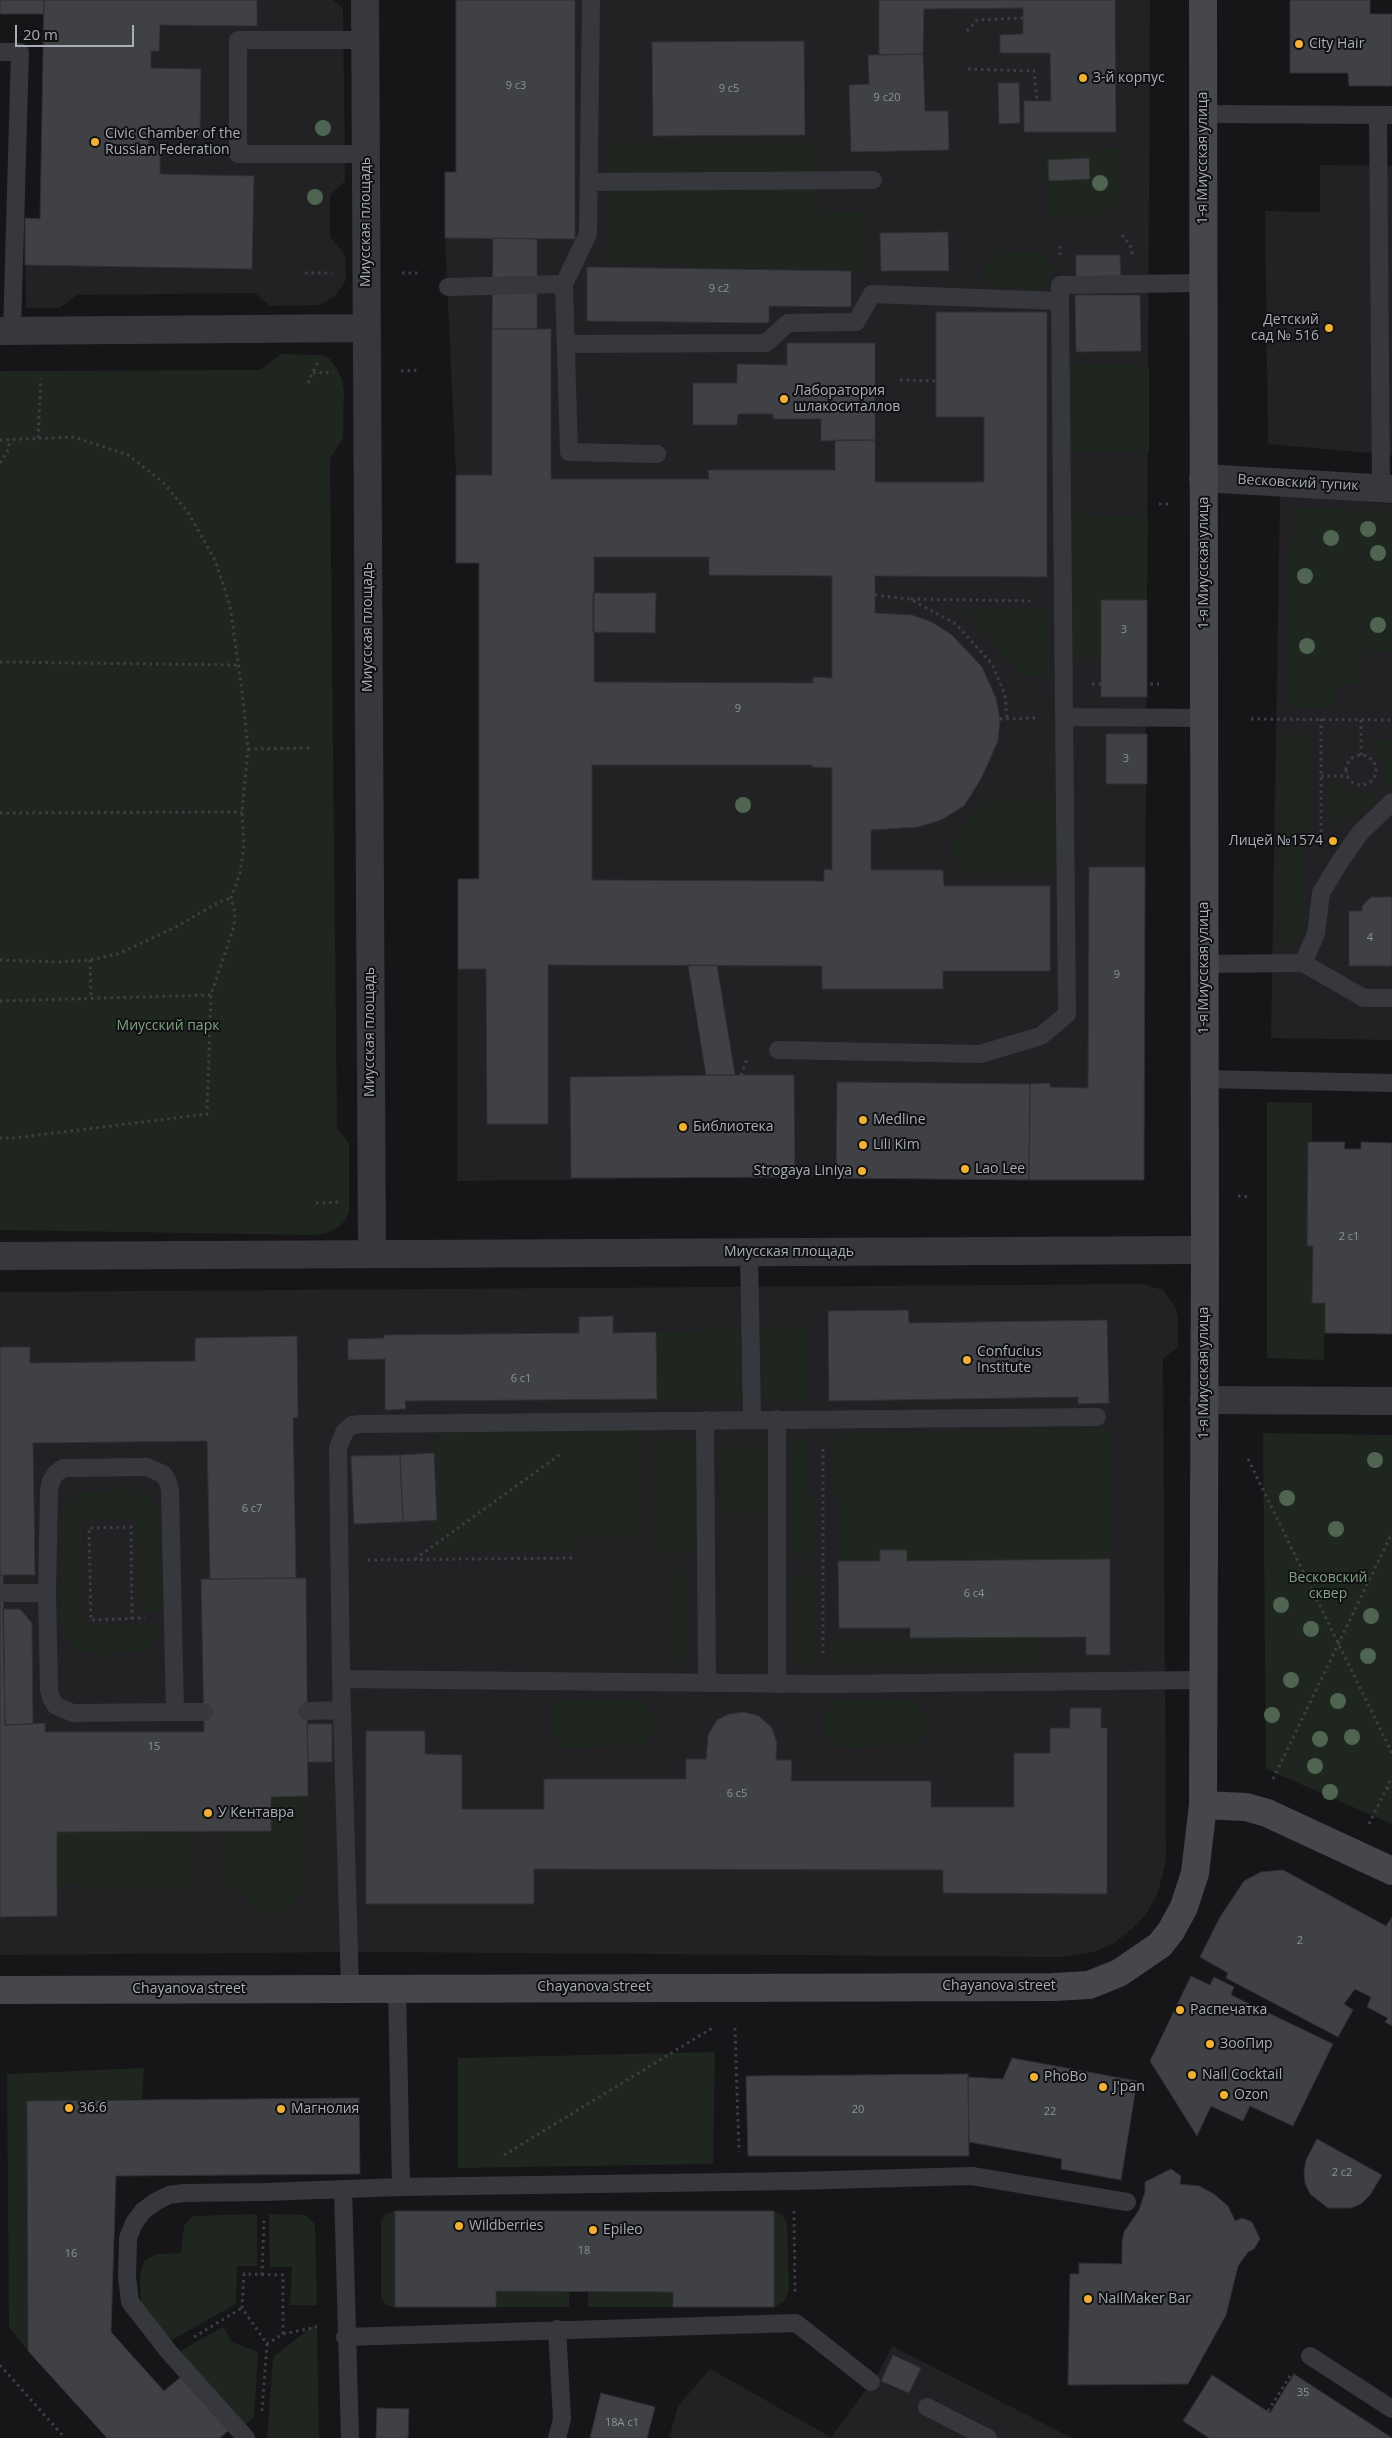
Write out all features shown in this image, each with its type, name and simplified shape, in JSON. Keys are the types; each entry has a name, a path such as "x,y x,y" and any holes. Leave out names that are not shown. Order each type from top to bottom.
{"street":[{"name":"Миусская площадь","path":"365,0 372,1254"},
{"name":"1-я Миусская улица","path":"1171,1931 1184,1907 1195,1873 1203,1805 1205,1250 1203,0"},
{"path":"6,331 366,328"},
{"name":"Весковский тупик","path":"1203,478 1386,488"},
{"name":"Миусская площадь","path":"0,1256 1205,1250"},
{"path":"1204,1400 1392,1401"},
{"path":"1203,1805 1246,1807 1267,1813 1392,1871"},
{"name":"Chayanova street","path":"0,1990 1053,1987 1089,1984 1120,1973 1160,1945 1171,1931"}],"lane":[{"path":"590,0 590,182 588,234 564,284 569,452 657,454"},
{"path":"365,40 238,40 238,154 366,154"},
{"path":"0,52 20,52 6,331"},
{"path":"1204,114 1385,115 1386,488"},
{"path":"590,182 872,180"},
{"path":"778,1050 980,1054 1041,1036 1067,1014 1060,285 1203,283"},
{"path":"448,287 564,284"},
{"path":"566,344 766,343 788,323 856,322 872,294 1060,301"},
{"path":"1064,717 1204,718"},
{"path":"1303,963 1316,934 1321,893 1338,863 1360,833 1392,802"},
{"path":"1204,964 1303,963 1364,998 1392,998"},
{"path":"1204,1079 1392,1083"},
{"path":"749,1252 752,1419"},
{"path":"350,1988 341,1679 338,1448 345,1431 352,1425 752,1419 1098,1417"},
{"path":"777,1684 778,1419"},
{"path":"705,1420 707,1683"},
{"path":"175,1712 170,1490 163,1474 147,1467 73,1467 56,1473 51,1481 49,1490 47,1593 49,1689 56,1706 73,1713 204,1712"},
{"path":"3,1593 47,1593"},
{"path":"341,1679 777,1684 1202,1680"},
{"path":"307,1711 342,1710"},
{"path":"397,1988 401,2186"},
{"path":"246,2438 169,2352 130,2302 127,2290 126,2252 128,2238 134,2223 143,2211 169,2195 184,2193 343,2190 401,2186 739,2182 972,2176 1127,2202"},
{"path":"343,2190 350,2438"},
{"path":"346,2329 558,2330 796,2322 871,2382"},
{"path":"557,2438 562,2418 558,2330"},
{"path":"1312,2357 1392,2409"},
{"path":"928,2406 988,2438"}],"path":[{"path":"968,31 978,20 1023,18"},
{"path":"968,68 1034,71 1036,101"},
{"path":"305,273 335,273"},
{"path":"308,383 322,355"},
{"path":"313,373 339,372"},
{"path":"38,438 41,379"},
{"path":"900,380 937,381"},
{"path":"0,440 74,437 128,455 163,482 190,514 215,560 230,606 239,665 248,749 242,812 244,845 240,873 232,898 234,926 211,995 207,1114 24,1137 0,1138"},
{"path":"0,463 7,452 11,439"},
{"path":"875,595 910,599 1062,602"},
{"path":"910,599 956,624 992,664 1005,695 1007,719"},
{"path":"0,662 239,665"},
{"path":"1064,684 1159,684"},
{"path":"1252,719 1392,720"},
{"path":"1321,719 1321,893"},
{"path":"1361,720 1361,755"},
{"path":"248,749 311,748"},
{"path":"1361,755 1370,758 1375,766 1372,780 1359,784 1350,780 1348,776 1348,762 1351,758 1361,755"},
{"path":"1321,776 1348,776"},
{"path":"0,812 242,812"},
{"path":"0,960 60,962 90,960 118,954 176,927 217,903 232,898"},
{"path":"90,960 91,998"},
{"path":"0,1001 211,995"},
{"path":"316,1203 342,1202"},
{"path":"823,1419 824,1684"},
{"path":"415,1559 607,1421"},
{"path":"1248,1459 1392,1753"},
{"path":"132,1618 131,1527 89,1528 90,1620 173,1618"},
{"path":"1271,1781 1392,1533"},
{"path":"339,1561 575,1558"},
{"path":"1369,1825 1392,1777"},
{"path":"1387,1788 1392,1791"},
{"path":"503,2156 714,2028"},
{"path":"735,2028 739,2182"},
{"path":"794,2181 796,2322"},
{"path":"262,2275 265,2192"},
{"path":"262,2413 267,2344 242,2308 244,2274 283,2275 283,2334"},
{"path":"169,2352 242,2308"},
{"path":"267,2344 283,2334 346,2329"},
{"path":"1268,2411 1295,2368 1305,2374 1312,2357"},
{"path":"0,2365 64,2438"}],"shaded area":[{"path":"44,0 333,0 343,8 345,181 330,195 330,237 345,254 346,280 336,295 321,305 270,306 255,293 77,295 60,308 26,308 25,218 40,218"},
{"path":"456,0 1150,0 1144,1180 795,1177 457,1181 458,879 479,878 479,563 456,563 456,475 445,238 445,172 456,172"},
{"name":"Детский сад № 516","path":"1320,165 1392,166 1392,455 1268,444 1265,211 1320,212"},
{"name":"Лицей №1574","path":"1280,495 1392,504 1392,1040 1271,1038"},
{"path":"1142,1284 1163,1290 1176,1308 1178,1319 1178,1347 1163,1359 1166,1860 1158,1893 1147,1913 1132,1929 1114,1943 1094,1952 1061,1957 369,1952 0,1955 0,1292"},
{"path":"892,2346 1072,2438 669,2438 678,2406 710,2369 831,2437 879,2372"}],"green space":[{"path":"607,143 820,145 819,211 868,214 864,271 607,263"},
{"path":"1119,148 1119,198 1109,213 1048,217 1043,154"},
{"path":"999,251 1044,252 1053,271 1045,290 990,287 978,272"},
{"name":"Миусский парк","path":"281,354 322,355 330,359 342,380 344,392 343,438 330,459 337,1129 349,1143 349,1211 345,1221 337,1228 327,1233 315,1235 0,1230 0,371 260,370"},
{"path":"1068,362 1149,366 1149,453 1069,452"},
{"path":"1291,507 1392,512 1392,653 1363,652 1362,684 1337,684 1336,708 1288,707"},
{"path":"1070,514 1148,516 1147,600 1101,600 1101,659 1071,658"},
{"path":"965,610 1049,610 1051,677 1021,677"},
{"path":"1283,736 1308,736 1305,926 1298,939 1289,946 1279,946"},
{"path":"1371,740 1392,740 1392,789 1382,782 1385,766 1377,752 1371,747"},
{"path":"1330,783 1341,783 1351,792 1358,794 1372,792 1380,800 1351,817 1330,822"},
{"path":"1063,800 1063,852 1046,874 963,871 950,849 967,817 983,802"},
{"path":"1267,1102 1312,1103 1312,1142 1308,1142 1307,1246 1313,1246 1312,1302 1325,1303 1324,1360 1267,1358"},
{"path":"807,1328 809,1400 764,1401 762,1329"},
{"path":"740,1329 741,1400 657,1399 656,1332"},
{"path":"1109,1429 1110,1559 907,1561 906,1550 880,1550 880,1561 838,1561 835,1433"},
{"path":"448,1430 640,1430 639,1536 580,1535 580,1551 434,1553 431,1521 437,1520 434,1444"},
{"name":"Весковский сквер","path":"1263,1433 1392,1435 1392,1824 1266,1769"},
{"path":"790,1437 809,1437 812,1556 793,1556"},
{"path":"655,1440 693,1440 694,1551 656,1551"},
{"path":"768,1449 769,1511 720,1512 718,1450"},
{"path":"126,1489 147,1496 160,1514 162,1612 140,1613 138,1519 82,1520 83,1625 161,1624 160,1630 148,1647 138,1653 85,1653 68,1640 60,1619 62,1514 67,1505 84,1492"},
{"path":"674,1570 687,1570 688,1660 676,1660"},
{"path":"794,1575 813,1575 815,1665 796,1666"},
{"path":"1041,1637 1041,1663 830,1664 830,1639"},
{"path":"560,1699 643,1699 651,1711 651,1736 643,1746 561,1747 551,1736 550,1710"},
{"path":"833,1699 916,1700 924,1712 925,1736 917,1746 835,1747 825,1737 824,1711"},
{"path":"308,1796 307,1883 297,1899 284,1911 268,1913 250,1904 237,1889 225,1889 226,1831 271,1797"},
{"path":"187,1831 187,1888 57,1885 57,1832"},
{"path":"715,2052 713,2164 458,2168 458,2058"},
{"path":"144,2068 142,2099 27,2101 28,2351 9,2327 7,2074"},
{"path":"395,2211 395,2307 386,2305 381,2298 381,2221 386,2214"},
{"path":"774,2211 782,2215 787,2222 789,2290 784,2302 774,2307"},
{"path":"257,2214 257,2266 237,2266 236,2304 170,2341 141,2308 140,2272 145,2260 157,2254 181,2253 184,2225 193,2216"},
{"path":"269,2214 305,2215 315,2224 317,2305 290,2305 292,2267 270,2267"},
{"path":"496,2291 569,2291 569,2307 496,2307"},
{"path":"588,2291 673,2292 673,2307 588,2307"},
{"path":"317,2323 319,2438 267,2438 273,2357"},
{"path":"223,2327 232,2342 258,2352 254,2417 245,2425 180,2351"}],"building":[{"path":"0,0 44,0 44,14 0,14"},
{"name":"Civic Chamber of the Russian Federation","path":"44,0 257,0 257,26 160,25 159,51 151,51 151,68 201,69 200,135 149,134 149,149 160,150 160,174 254,176 252,269 25,265 25,218 40,219"},
{"path":"456,0 575,0 575,239 445,238 445,172 456,172"},
{"name":"3-й корпус","path":"879,0 1115,0 1116,132 1024,132 1024,101 1051,101 1050,53 1000,53 1000,35 1023,34 1023,8 924,9 923,54 879,55"},
{"path":"1290,0 1370,0 1370,14 1392,14 1392,86 1349,86 1348,73 1290,73"},
{"path":"804,41 805,135 653,136 652,42"},
{"path":"923,54 925,111 948,111 949,150 851,152 849,85 869,84 868,55"},
{"path":"998,83 1019,83 1020,123 999,124"},
{"path":"1089,158 1090,179 1049,181 1048,160"},
{"path":"948,232 949,271 881,271 880,233"},
{"path":"493,238 537,239 537,329 492,329"},
{"path":"1076,255 1120,255 1121,277 1076,277"},
{"path":"587,267 851,271 851,307 769,306 769,323 587,321"},
{"path":"1075,295 1140,295 1141,351 1076,352"},
{"path":"936,312 1047,312 1047,577 875,576 875,613 912,615 932,622 952,635 982,667 996,698 1000,719 998,741 981,779 964,806 941,820 918,827 871,830 871,870 943,870 944,886 1050,886 1050,971 943,971 943,989 822,989 822,966 548,965 548,1124 487,1124 486,969 458,969 458,879 479,879 479,563 456,563 456,475 492,475 492,329 551,329 551,479 709,479 708,470 835,470 835,440 875,440 875,482 984,482 984,417 936,417","holes":["594,557 709,557 709,575 832,576 832,678 813,677 813,683 594,682","592,765 812,765 812,767 832,768 832,870 824,869 824,881 592,880"]},
{"name":"Лаборатория шлакоситаллов","path":"787,343 875,343 875,440 821,441 821,419 773,419 773,414 738,414 737,425 693,425 693,383 737,383 737,364 787,365"},
{"path":"593,593 656,593 655,633 593,632"},
{"path":"1101,600 1147,600 1147,697 1101,697"},
{"path":"1106,734 1147,734 1147,784 1106,784"},
{"path":"1089,867 1145,867 1144,1180 1029,1180 1030,1084 1050,1083 1050,1087 1088,1088"},
{"path":"1371,897 1392,897 1392,966 1349,966 1349,911 1362,911 1362,906"},
{"path":"688,965 717,965 735,1075 706,1075"},
{"name":"Библиотека","path":"794,1075 795,1177 571,1178 570,1077"},
{"path":"837,1082 1030,1084 1029,1180 836,1178"},
{"path":"1308,1142 1345,1142 1344,1149 1361,1149 1361,1142 1392,1143 1392,1334 1325,1333 1325,1303 1312,1303 1313,1246 1307,1246"},
{"path":"908,1310 909,1323 1107,1320 1109,1403 1078,1404 1078,1397 829,1401 828,1311"},
{"path":"613,1316 613,1333 656,1332 657,1399 405,1401 406,1409 385,1410 385,1359 348,1360 348,1339 384,1338 384,1335 579,1333 579,1317"},
{"path":"297,1336 298,1417 293,1418 296,1578 210,1579 207,1441 33,1443 35,1575 0,1575 0,1347 30,1347 30,1363 195,1361 195,1338"},
{"path":"434,1453 437,1520 403,1522 400,1455"},
{"path":"400,1455 403,1522 354,1524 351,1456"},
{"path":"880,1550 907,1550 907,1561 1110,1559 1110,1655 1086,1655 1086,1637 910,1638 910,1628 839,1628 838,1561 880,1561"},
{"path":"0,1575 3,1575 5,1725 45,1723 45,1732 204,1732 201,1579 306,1578 308,1796 271,1797 271,1831 57,1832 57,1916 0,1917"},
{"path":"3,1609 20,1609 32,1623 33,1724 5,1725"},
{"path":"1070,1708 1101,1708 1101,1728 1107,1728 1107,1894 943,1893 943,1870 534,1869 534,1904 366,1904 366,1731 425,1731 425,1754 462,1755 462,1809 544,1809 544,1779 686,1779 686,1759 706,1759 708,1735 717,1720 729,1714 744,1712 759,1716 772,1728 777,1743 776,1760 792,1760 791,1781 931,1781 931,1807 1014,1807 1014,1753 1050,1753 1050,1728 1070,1728"},
{"path":"307,1724 332,1724 332,1762 308,1762"},
{"path":"1283,1870 1386,1926 1392,1917 1392,2026 1385,2022 1388,2018 1367,2007 1371,1997 1355,1989 1344,2004 1353,2010 1338,2037 1226,1978 1228,1973 1200,1957 1220,1917 1244,1881 1261,1872"},
{"path":"1191,1976 1210,1985 1214,1977 1234,1987 1231,1995 1333,2044 1293,2126 1250,2106 1243,2121 1211,2106 1197,2136 1150,2061"},
{"path":"1012,2058 1137,2081 1121,2180 1061,2169 1062,2159 969,2142 968,2077 1003,2079"},
{"path":"968,2074 969,2156 748,2156 746,2076"},
{"path":"359,2098 360,2174 116,2176 111,2332 164,2391 182,2376 229,2430 220,2438 107,2438 28,2351 27,2101"},
{"path":"1317,2139 1382,2175 1370,2195 1361,2204 1351,2208 1328,2208 1310,2194 1305,2183 1304,2172 1306,2160"},
{"path":"1171,2169 1181,2176 1180,2184 1199,2186 1214,2194 1228,2206 1235,2221 1242,2218 1252,2222 1260,2239 1254,2249 1248,2252 1238,2266 1226,2315 1188,2384 1068,2385 1070,2274 1079,2274 1079,2263 1122,2264 1124,2232 1139,2210 1145,2192 1145,2182"},
{"path":"395,2211 774,2211 774,2307 673,2307 673,2292 496,2291 496,2307 395,2307"},
{"path":"893,2355 921,2368 909,2393 881,2381"},
{"path":"1294,2374 1392,2438 1209,2438 1183,2421 1212,2375 1270,2413"},
{"path":"601,2393 655,2407 647,2438 590,2438"},
{"path":"377,2408 409,2409 408,2438 376,2438"}],"place":[{"name":"City Hair","path":"1299,44"},
{"name":"3-й корпус","path":"1083,78"},
{"name":"Civic Chamber of the Russian Federation","path":"95,142"},
{"name":"Детский сад № 516","path":"1329,328"},
{"name":"Лаборатория шлакоситаллов","path":"784,399"},
{"name":"Лицей №1574","path":"1333,841"},
{"name":"Medline","path":"863,1120"},
{"name":"Библиотека","path":"683,1127"},
{"name":"Lili Kim","path":"863,1145"},
{"name":"Lao Lee","path":"965,1169"},
{"name":"Strogaya Liniya","path":"862,1171"},
{"name":"Confucius Institute","path":"967,1360"},
{"name":"У Кентавра","path":"208,1813"},
{"name":"Распечатка","path":"1180,2010"},
{"name":"ЗооПир","path":"1210,2044"},
{"name":"Nail Cocktail","path":"1192,2075"},
{"name":"PhoBo","path":"1034,2077"},
{"name":"J'pan","path":"1103,2087"},
{"name":"Ozon","path":"1224,2095"},
{"name":"36.6","path":"69,2108"},
{"name":"Магнолия","path":"281,2109"},
{"name":"Wildberries","path":"459,2226"},
{"name":"Epileo","path":"593,2230"},
{"name":"NailMaker Bar","path":"1088,2299"}]}
